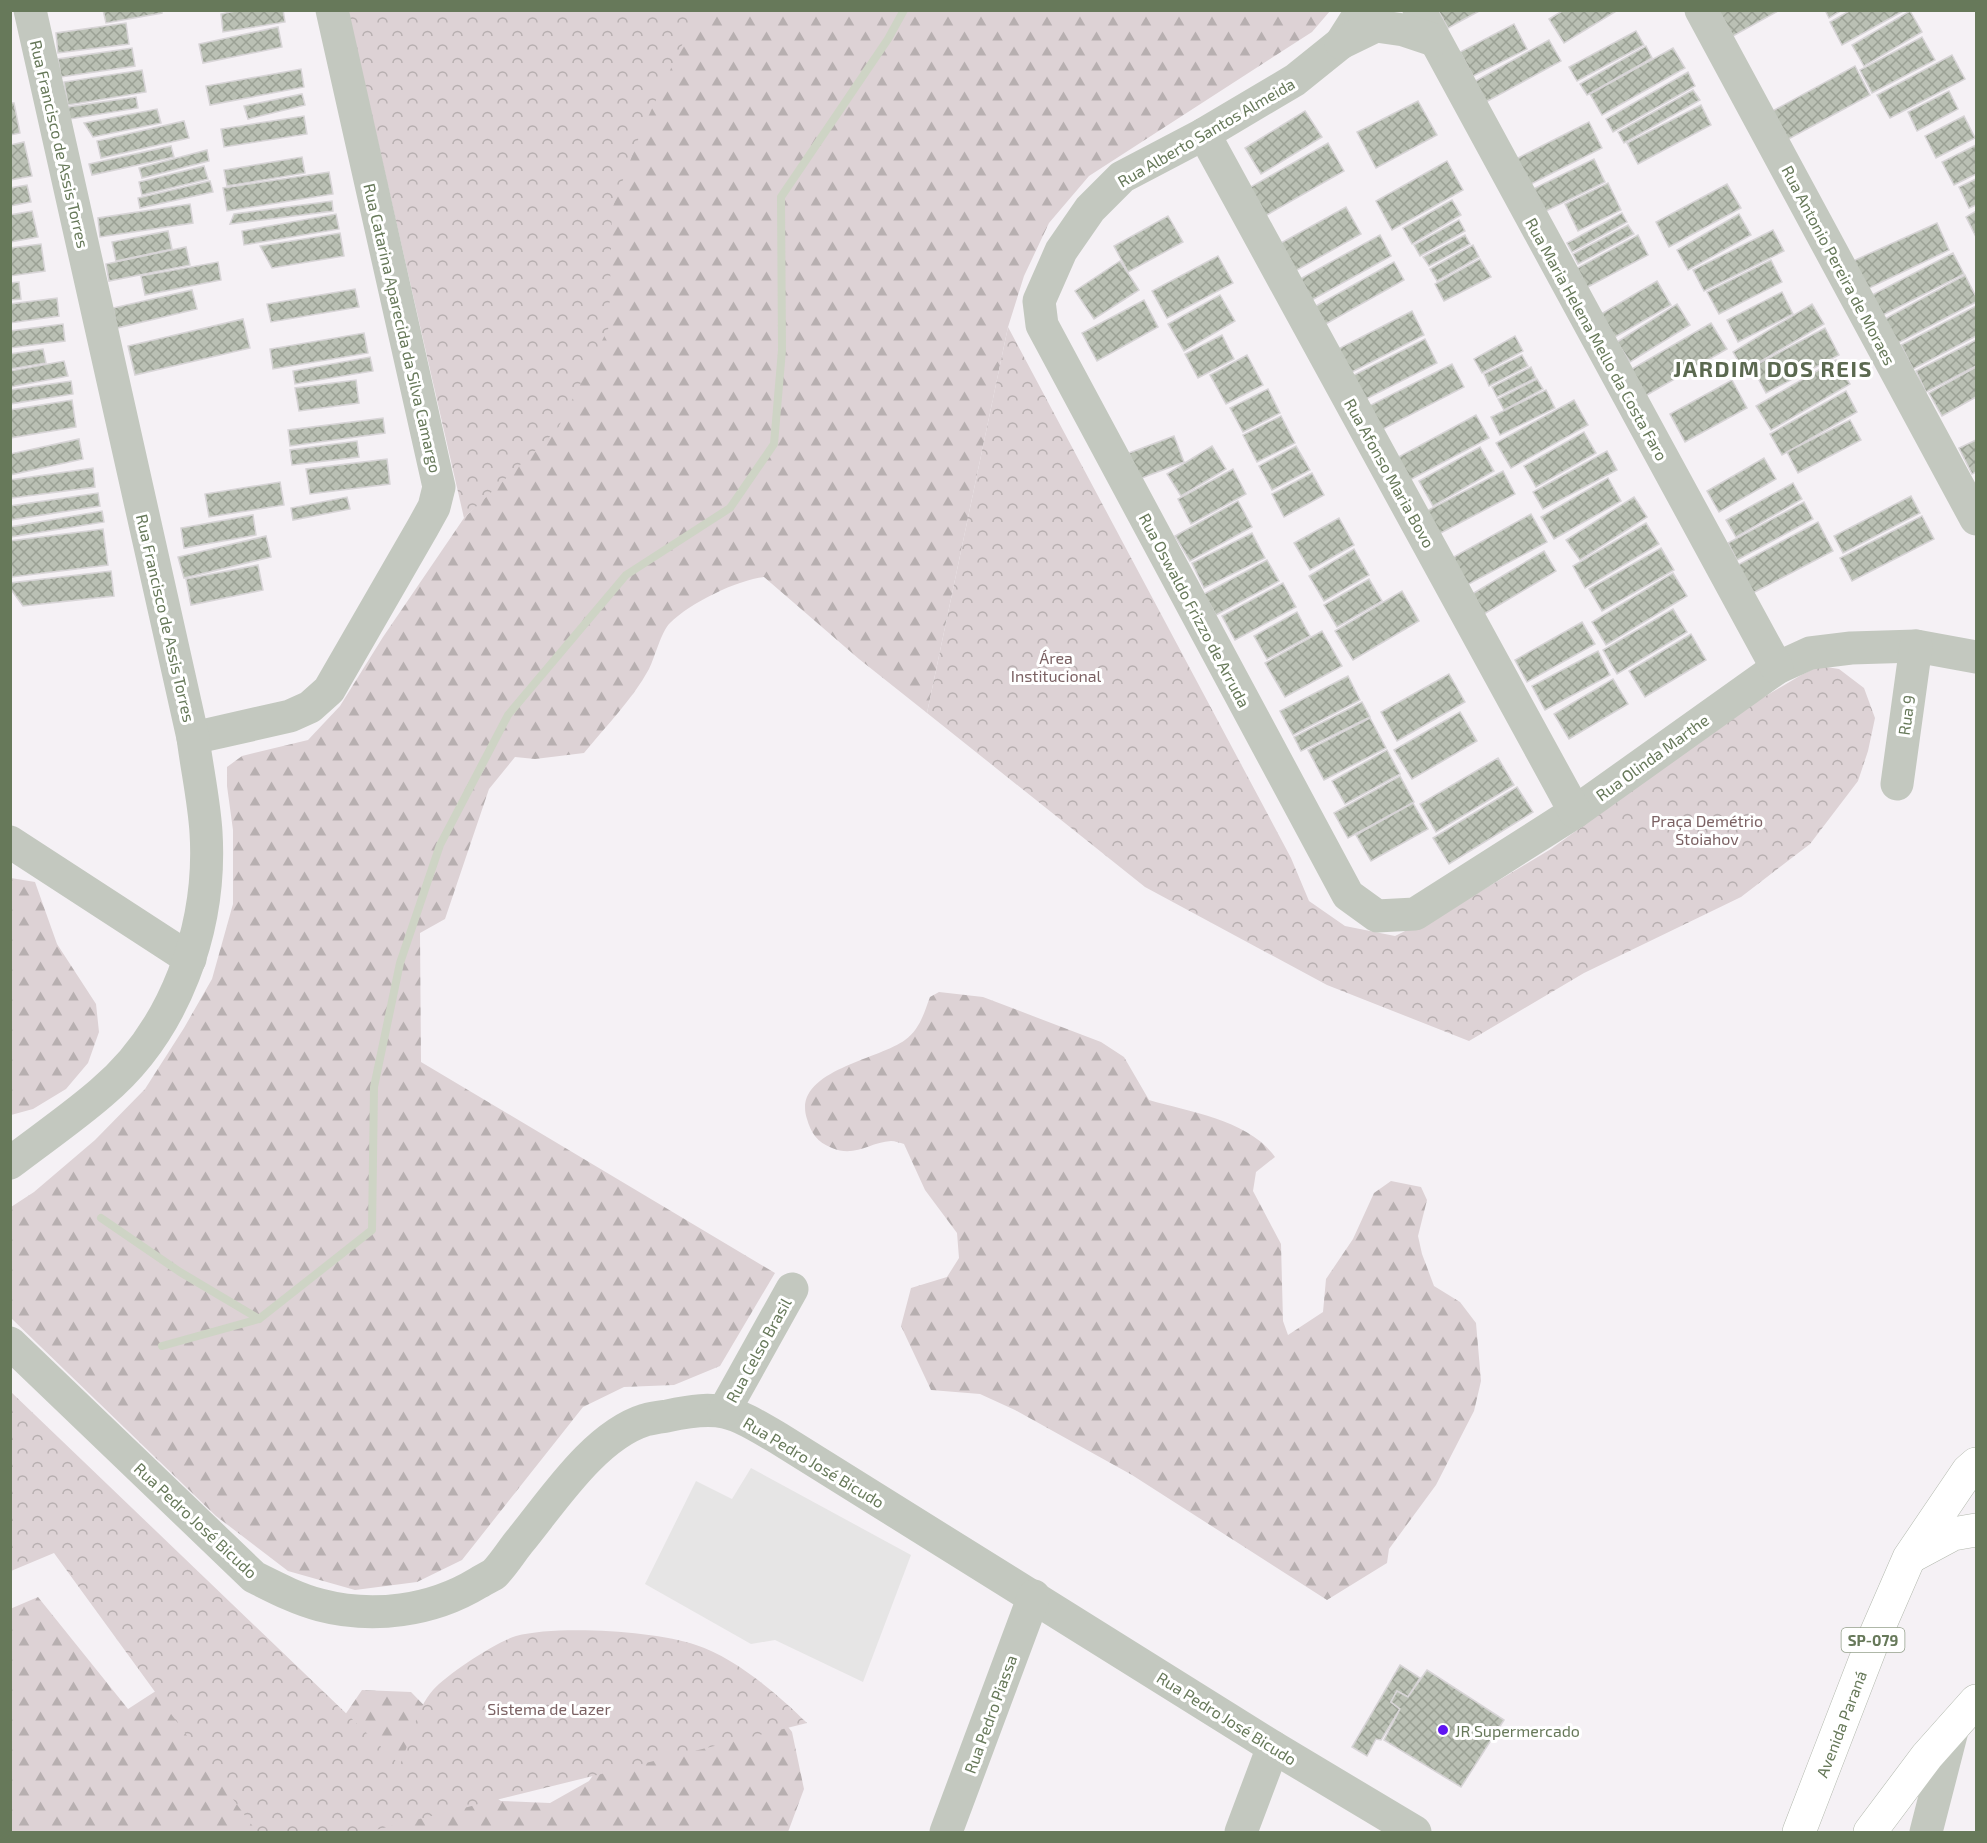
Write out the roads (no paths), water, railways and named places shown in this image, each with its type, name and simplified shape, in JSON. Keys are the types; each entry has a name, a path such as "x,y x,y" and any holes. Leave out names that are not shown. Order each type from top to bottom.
{"main road":[{"name":"Avenida Paraná","path":"1799,1833 1872,1643 1909,1558 1968,1471 1977,1464"},
{"path":"1909,1558 1953,1534 1977,1530"},
{"path":"1870,1833 1927,1756 1977,1701"}],"street":[{"name":"Rua Francisco de Assis Torres","path":"10,1163 102,1093 134,1059 161,1022 190,959 200,922 206,833 193,738 30,10"},
{"name":"Rua Catarina Aparecida da Silva Camargo","path":"193,738 290,716 310,707 329,690 434,507 439,487 332,10"},
{"name":"Rua Alberto Santos Almeida","path":"1341,43 1362,10"},
{"name":"Rua Maria Helena Mello da Costa Faro","path":"1419,10 1777,668"},
{"name":"Rua Antonio Pereira de Moraes","path":"1701,10 1977,519"},
{"name":"Rua Alberto Santos Almeida","path":"1042,325 1039,301 1061,252 1090,209 1122,177 1204,134 1295,80 1341,43 1376,26 1404,30 1434,40"},
{"name":"Rua Afonso Maria Bovo","path":"1204,134 1575,812"},
{"name":"Rua Oswaldo Frizzo de Arruda","path":"1042,325 1348,895"},
{"path":"1946,651 1977,629"},
{"name":"Rua Olinda Marthe","path":"1348,895 1377,916 1415,914 1575,812 1777,668 1810,653 1851,648 1946,651"},
{"name":"Rua 9","path":"1897,784 1946,651"},
{"path":"10,842 190,959"},
{"name":"Rua Celso Brasil","path":"724,1411 792,1289"},
{"name":"Rua Pedro José Bicudo","path":"10,1343 254,1577 285,1593 322,1606 360,1611 391,1611 426,1606 461,1593 493,1574 587,1459 614,1436 643,1420 706,1409 724,1411 746,1419 778,1438 1415,1833"},
{"name":"Rua Pedro Piassa","path":"946,1833 1034,1596"},
{"path":"1926,1833 1953,1727"},
{"path":"1240,1833 1273,1747"}],"waterway":[{"path":"162,1346 259,1319 372,1230 374,1087 400,963 440,845 508,715 626,575 730,508 774,444 782,350 781,197 888,39 904,10"},
{"path":"101,1218 180,1272 259,1319"}],"place":[{"name":"JR Supermercado","path":"1443,1730"}],"district":[{"name":"JARDIM DOS REIS","path":"1773,368"}],"park label":[{"name":"Área Institucional","path":"1056,666"},
{"name":"Praça Demétrio Stoiahov","path":"1707,829"},
{"name":"Sistema de Lazer","path":"549,1708"}]}
